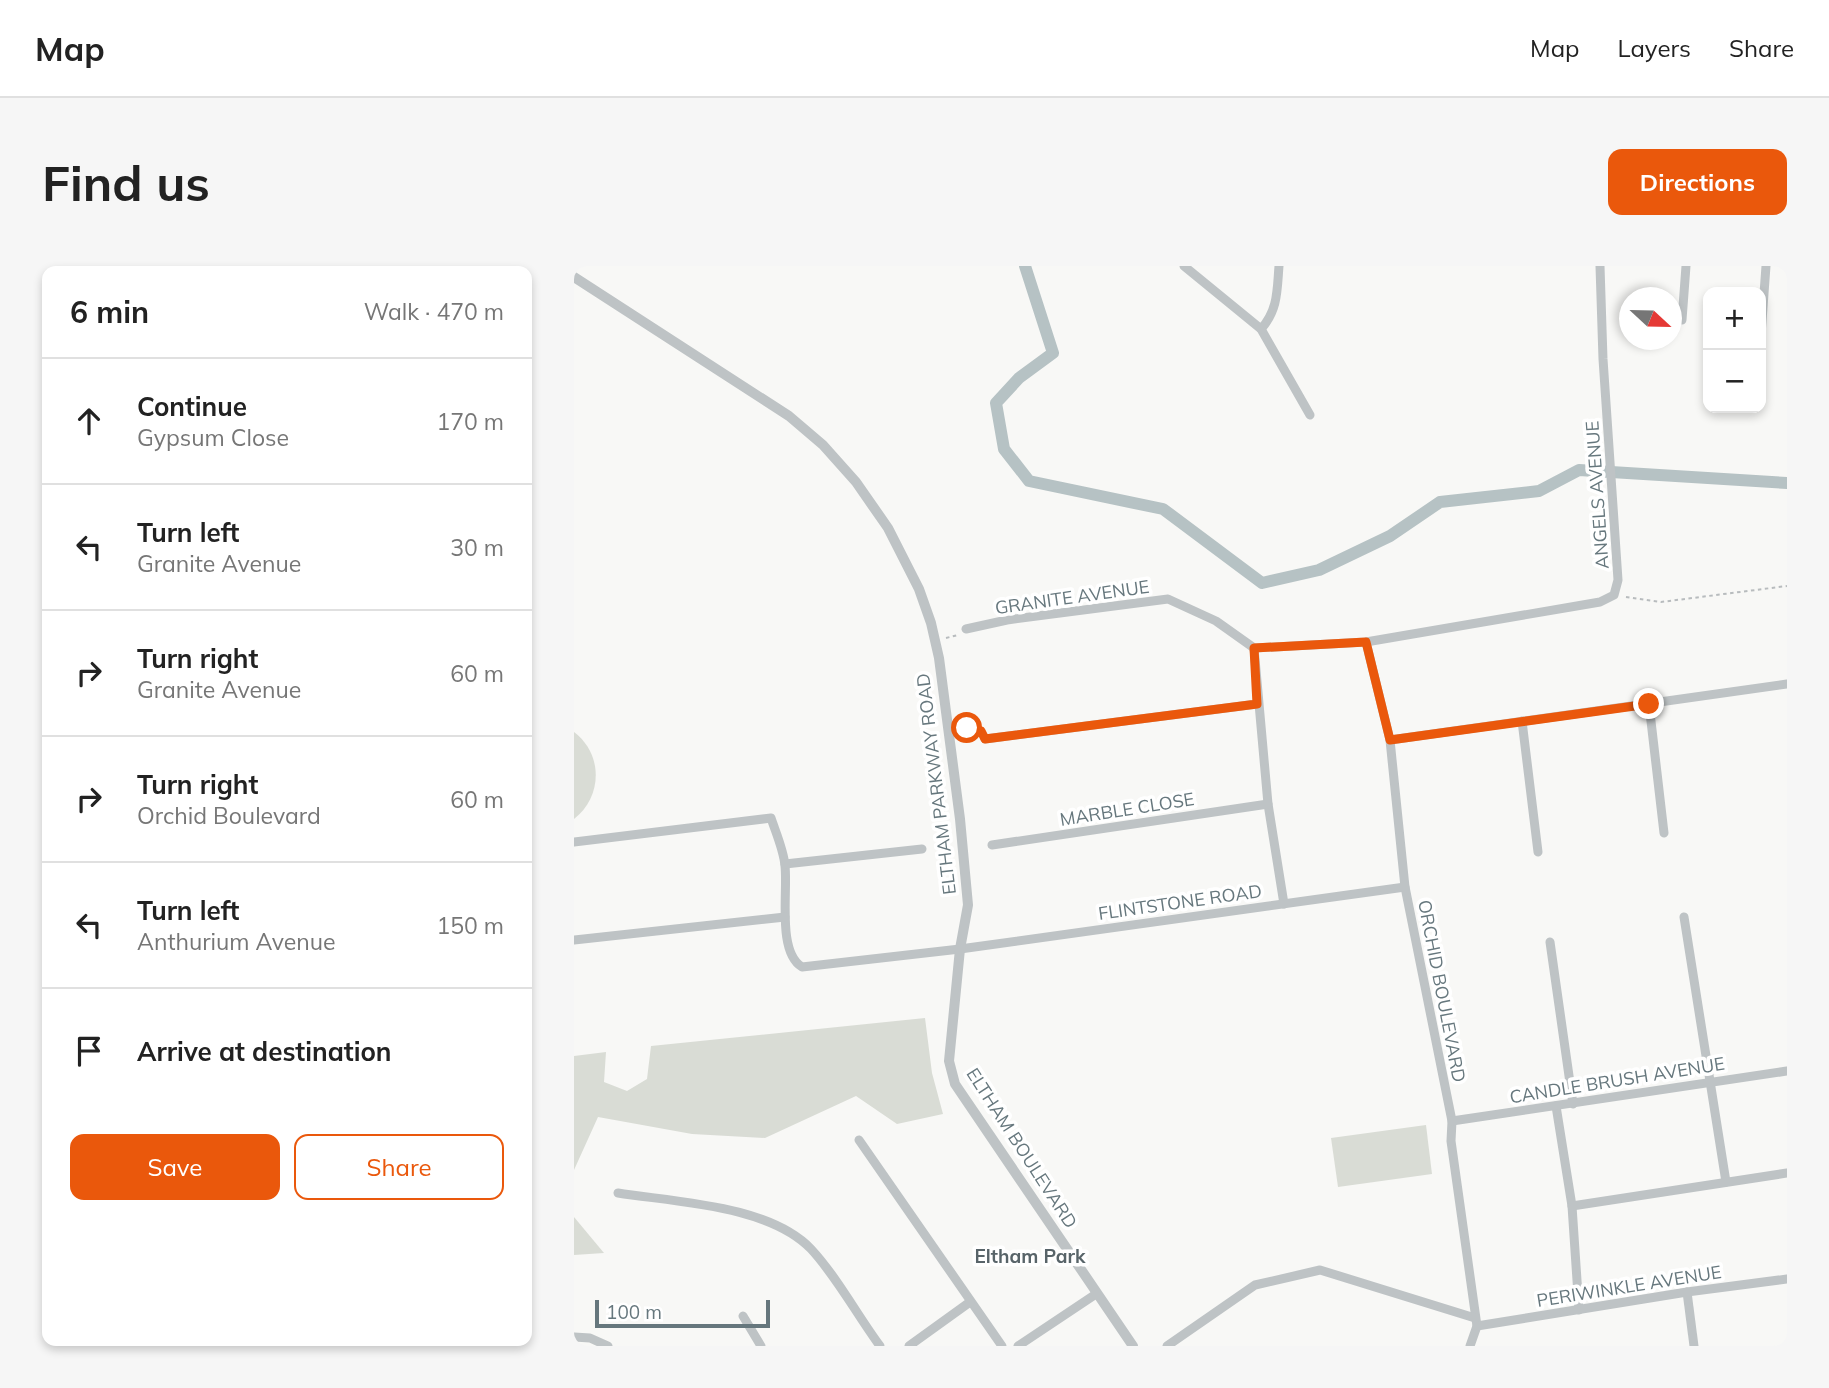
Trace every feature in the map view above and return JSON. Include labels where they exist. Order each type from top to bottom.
[{"type":"street","points":[[1184,266],[1261,329],[1310,415]]},
{"type":"street","points":[[1261,329],[1272,317],[1277,302],[1279,266]]},
{"type":"street","name":"ANGELS AVENUE","points":[[1600,266],[1602,359],[1614,490],[1618,580],[1614,595]]},
{"type":"street","points":[[1682,320],[1686,266]]},
{"type":"street","points":[[1764,287],[1766,266]]},
{"type":"street","name":"ELTHAM PARKWAY ROAD","points":[[574,277],[789,416],[823,445],[856,482],[888,528],[919,589],[935,640],[968,905],[960,948]]},
{"type":"street","points":[[1284,904],[1268,804],[1254,648],[1366,642],[1600,602],[1614,595]]},
{"type":"street","name":"GRANITE AVENUE","points":[[966,629],[1007,620],[1168,599],[1216,621],[1254,648]]},
{"type":"street","name":"ORCHID BOULEVARD","points":[[1366,642],[1390,740],[1405,887],[1452,1121],[1451,1141],[1476,1322],[1470,1346]]},
{"type":"street","points":[[1390,740],[1787,684]]},
{"type":"street","points":[[985,739],[1257,704]]},
{"type":"street","points":[[1649,704],[1664,833]]},
{"type":"street","points":[[1521,721],[1538,852]]},
{"type":"street","name":"MARBLE CLOSE","points":[[992,845],[1268,804]]},
{"type":"street","points":[[574,842],[771,818],[785,864],[785,917],[574,940]]},
{"type":"street","points":[[785,864],[922,849]]},
{"type":"street","name":"FLINTSTONE ROAD","points":[[785,917],[794,962],[802,967],[1405,887]]},
{"type":"street","points":[[1684,917],[1726,1182]]},
{"type":"street","points":[[1550,942],[1573,1104]]},
{"type":"street","name":"ELTHAM BOULEVARD","points":[[960,948],[949,1061],[956,1084],[1133,1346]]},
{"type":"street","name":"CANDLE BRUSH AVENUE","points":[[1452,1121],[1787,1071]]},
{"type":"street","points":[[1556,1106],[1572,1206],[1579,1310]]},
{"type":"street","points":[[859,1140],[1002,1346]]},
{"type":"street","points":[[1572,1206],[1787,1173]]},
{"type":"street","points":[[618,1193],[741,1213],[793,1234],[811,1250],[880,1346]]},
{"type":"street","points":[[1167,1346],[1255,1285],[1320,1270],[1476,1322]]},
{"type":"street","name":"PERIWINKLE AVENUE","points":[[1476,1322],[1579,1310],[1787,1279]]},
{"type":"street","points":[[1687,1292],[1694,1346]]},
{"type":"street","points":[[1018,1346],[1096,1294]]},
{"type":"street","points":[[909,1346],[970,1302]]},
{"type":"street","points":[[743,1316],[761,1346]]},
{"type":"street","points":[[574,1337],[590,1338],[608,1346]]},
{"type":"path","points":[[1614,595],[1661,602],[1787,586]]},
{"type":"path","points":[[935,640],[959,635],[966,629]]},
{"type":"path","points":[[948,730],[981,731],[985,739]]},
{"type":"shaded area","points":[[574,732],[584,741],[590,752],[596,775],[590,799],[584,810],[574,819]]},
{"type":"shaded area","points":[[925,1018],[932,1073],[943,1114],[897,1124],[856,1096],[765,1138],[692,1134],[598,1117],[574,1170],[574,1056],[606,1052],[604,1082],[627,1091],[647,1079],[651,1046]]},
{"type":"shaded area","points":[[1426,1125],[1432,1174],[1338,1187],[1331,1138]]},
{"type":"shaded area","points":[[574,1217],[604,1253],[574,1255]]},
{"type":"waterway","points":[[1025,266],[1053,353],[1019,378],[996,403],[1004,449],[1029,481],[1163,509],[1262,583],[1319,570],[1390,536],[1440,502],[1539,491],[1579,470],[1787,483]]},
{"type":"district","name":"Eltham Park","points":[[1030,1256]]},
{"type":"route","points":[[967,728],[981,731],[985,734],[985,739],[1257,704],[1254,648],[1366,642],[1390,740],[1649,704]]}]
